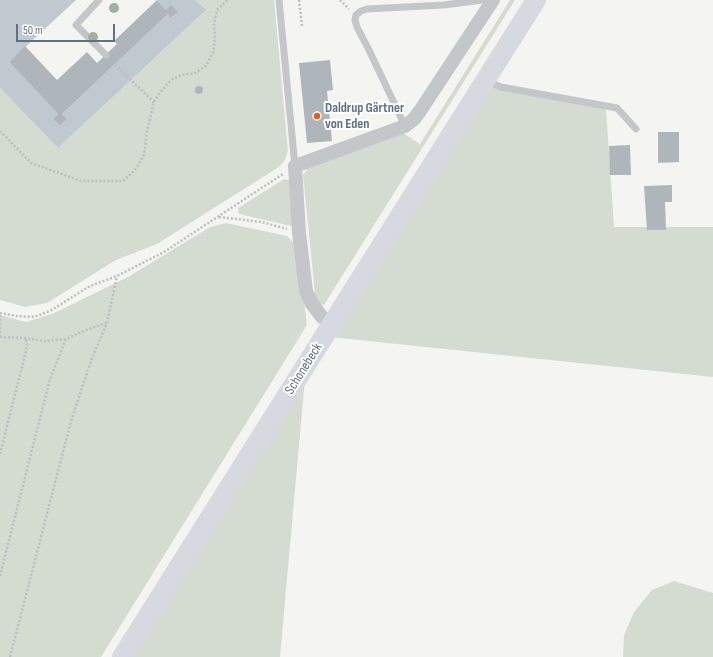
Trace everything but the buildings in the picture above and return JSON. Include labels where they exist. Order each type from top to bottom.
[{"type":"main road","name":"Schonebeck","points":[[122,657],[536,0]]},
{"type":"street","points":[[332,324],[322,317],[312,304],[306,290],[299,233],[295,166],[405,126],[414,119],[493,0]]},
{"type":"lane","points":[[99,0],[76,25],[106,55]]},
{"type":"lane","points":[[280,0],[295,166]]},
{"type":"lane","points":[[405,126],[357,27],[355,20],[356,15],[367,9],[444,5],[482,0]]},
{"type":"lane","points":[[485,80],[502,87],[617,108],[636,129]]},
{"type":"path","points":[[0,131],[31,163],[81,181],[123,181],[135,170],[144,155],[147,131],[154,102],[161,91],[171,80],[182,75],[195,73],[206,66],[213,53],[215,38],[214,25],[217,10],[227,0]]},
{"type":"path","points":[[299,0],[302,26]]},
{"type":"path","points":[[115,65],[154,102]]},
{"type":"path","points":[[107,323],[66,339],[44,341],[0,336],[0,314],[34,317],[50,311],[90,286],[117,276],[164,252],[295,166]]},
{"type":"path","points":[[219,217],[262,222],[299,233]]},
{"type":"path","points":[[10,657],[71,421],[92,358],[107,323],[117,276]]},
{"type":"path","points":[[0,454],[26,351],[27,343],[25,338]]},
{"type":"path","points":[[0,576],[50,380],[66,339]]},
{"type":"shaded area","points":[[0,0],[76,0],[9,62],[58,114],[53,119],[60,126],[67,119],[62,114],[168,14],[172,18],[177,12],[166,10],[157,0],[195,0],[206,10],[58,148],[0,88]]},
{"type":"shaded area","points":[[195,0],[274,0],[288,151],[285,160],[279,167],[157,244],[116,260],[47,303],[25,307],[0,300],[0,88],[58,148],[205,11]]},
{"type":"shaded area","points":[[510,0],[515,0],[324,305],[316,303],[303,175],[308,168],[400,131],[420,144]]},
{"type":"shaded area","points":[[488,85],[606,108],[614,227],[713,227],[713,377],[330,337]]},
{"type":"shaded area","points":[[284,179],[291,181],[296,222],[291,226],[239,214],[238,208]]},
{"type":"shaded area","points":[[226,223],[287,236],[297,246],[307,325],[101,657],[0,657],[0,315],[26,322],[52,314],[128,277],[210,227]]},
{"type":"shaded area","points":[[305,378],[280,657],[132,657]]},
{"type":"shaded area","points":[[674,581],[713,593],[713,657],[623,657],[624,635],[634,612],[652,590]]},
{"type":"place","name":"Daldrup Gärtner von Eden","points":[[317,116]]}]
